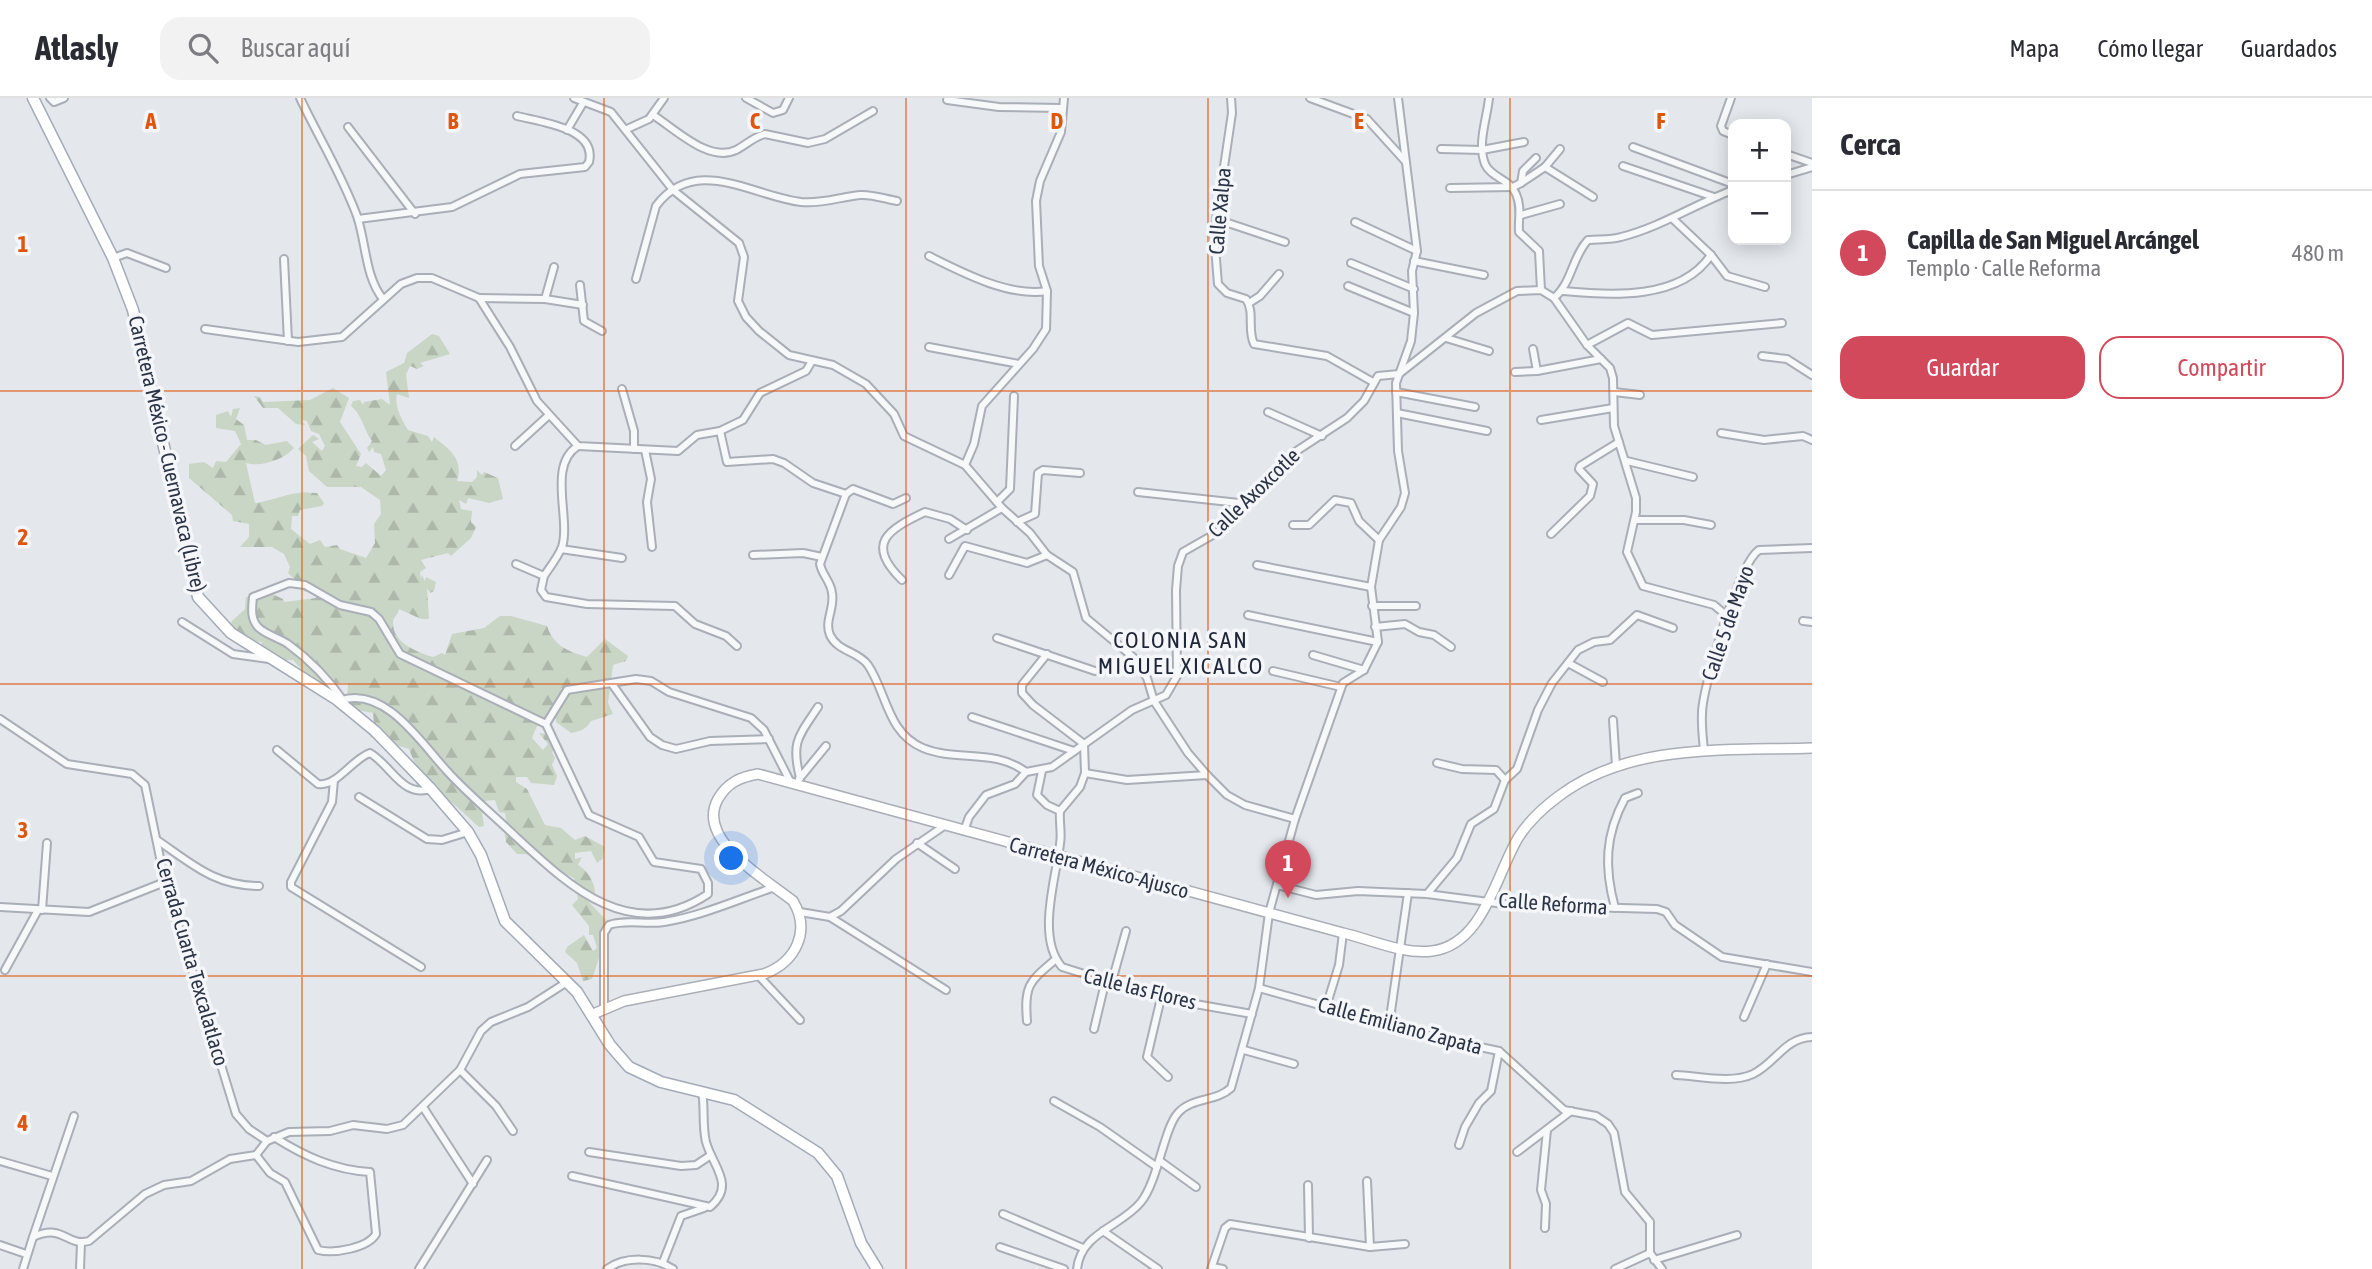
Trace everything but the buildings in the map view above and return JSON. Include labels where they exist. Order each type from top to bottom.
[{"type":"main road","name":"Carretera México - Cuernavaca (Libre)","points":[[33,98],[113,258],[141,337],[198,597],[231,633],[275,660],[375,731],[431,789],[468,832],[481,855],[505,921],[567,982],[620,1057],[638,1073],[661,1082],[702,1089],[748,1107],[802,1141],[829,1164],[843,1191],[861,1243],[877,1269]]},
{"type":"main road","name":"Carretera México-Ajusco","points":[[800,912],[793,901],[729,851],[718,838],[713,819],[716,802],[725,788],[741,777],[758,774],[795,781],[1057,858],[1402,948],[1431,951],[1452,945],[1468,932],[1488,900],[1520,835],[1560,794],[1616,766],[1660,755],[1812,748]]},
{"type":"main road","points":[[591,1015],[636,998],[758,975],[782,965],[797,947],[802,932],[800,912]]},
{"type":"street","points":[[50,98],[54,102],[64,98]]},
{"type":"street","points":[[300,98],[358,219],[375,288],[383,299]]},
{"type":"street","points":[[574,98],[611,112],[673,190],[744,250],[738,301],[746,317],[789,355],[833,365],[859,379],[886,403],[904,436],[965,465],[1046,555],[1073,572],[1086,618],[1133,657],[1147,678],[1154,701],[1188,753],[1207,775],[1227,795],[1245,805],[1295,820]]},
{"type":"street","points":[[627,129],[653,115],[664,98]]},
{"type":"street","points":[[746,98],[773,113],[778,113],[789,98]]},
{"type":"street","points":[[965,465],[974,444],[982,406],[1046,329],[1047,291],[1039,266],[1036,201],[1040,181],[1061,132],[1061,108],[1064,98]]},
{"type":"street","name":"Calle Xalpa","points":[[1231,98],[1232,113],[1214,234],[1218,284],[1227,293],[1241,296],[1249,303]]},
{"type":"street","points":[[1310,98],[1367,120],[1405,162]]},
{"type":"street","points":[[1077,1269],[1083,1248],[1140,1204],[1159,1164],[1178,1113],[1231,1088],[1259,988],[1269,913],[1295,820],[1341,687],[1364,670],[1378,642],[1371,587],[1379,540],[1401,507],[1405,493],[1398,451],[1396,392],[1399,374],[1411,341],[1414,261],[1417,251],[1398,98]]},
{"type":"street","points":[[1489,98],[1482,150],[1488,170],[1513,187],[1521,215],[1519,232],[1539,251],[1541,290]]},
{"type":"street","points":[[1728,132],[1721,129],[1731,98]]},
{"type":"street","points":[[947,100],[999,107],[1061,108]]},
{"type":"street","points":[[567,130],[583,103]]},
{"type":"street","points":[[653,115],[708,150],[722,153],[735,150],[765,134],[808,143],[825,139],[873,111]]},
{"type":"street","points":[[358,219],[415,214],[452,207],[520,174],[584,167],[589,162],[591,149],[584,138],[567,130],[517,116]]},
{"type":"street","points":[[348,127],[415,214]]},
{"type":"street","points":[[1441,149],[1482,150],[1524,142]]},
{"type":"street","points":[[1633,147],[1728,182]]},
{"type":"street","points":[[1450,188],[1513,187],[1545,167],[1560,149]]},
{"type":"street","points":[[1791,155],[1812,165]]},
{"type":"street","points":[[1521,183],[1523,171],[1536,158]]},
{"type":"street","points":[[1791,172],[1812,165]]},
{"type":"street","points":[[1623,166],[1714,197]]},
{"type":"street","points":[[1545,167],[1593,197]]},
{"type":"street","points":[[636,279],[656,206],[673,190],[689,181],[713,178],[799,202],[819,203],[863,195],[897,201]]},
{"type":"street","points":[[1554,298],[1563,291],[1580,248],[1588,240],[1620,238],[1673,219],[1683,210],[1728,192]]},
{"type":"street","points":[[1521,215],[1560,204]]},
{"type":"street","points":[[1216,219],[1285,242]]},
{"type":"street","points":[[1673,219],[1711,255],[1727,275],[1765,287]]},
{"type":"street","points":[[1355,222],[1417,251]]},
{"type":"street","points":[[113,258],[127,253],[166,268]]},
{"type":"street","points":[[1563,291],[1606,295],[1656,291],[1693,272],[1711,255]]},
{"type":"street","points":[[929,256],[957,270],[1028,294],[1047,291]]},
{"type":"street","points":[[284,259],[288,341]]},
{"type":"street","points":[[1414,261],[1484,275]]},
{"type":"street","points":[[1351,263],[1414,289]]},
{"type":"street","points":[[545,299],[554,267]]},
{"type":"street","points":[[1279,274],[1261,296],[1249,303],[1250,336],[1254,344],[1327,356],[1373,382],[1378,376],[1399,374],[1490,305],[1517,291],[1541,290],[1554,298],[1587,345],[1610,368],[1614,392],[1614,426],[1636,498],[1635,520],[1627,552],[1643,586],[1714,605],[1727,616]]},
{"type":"street","points":[[205,329],[288,341],[342,337],[401,284],[417,278],[432,278],[479,298],[545,299],[583,305]]},
{"type":"street","points":[[580,285],[585,323],[603,331]]},
{"type":"street","points":[[1348,286],[1414,313]]},
{"type":"street","points":[[479,298],[510,347],[526,383],[549,415],[578,446],[678,451],[697,435],[720,431],[743,420],[760,393],[806,371],[812,361]]},
{"type":"street","points":[[1587,345],[1628,323],[1652,335],[1782,323]]},
{"type":"street","points":[[1446,338],[1489,351]]},
{"type":"street","points":[[929,347],[1019,364]]},
{"type":"street","points":[[1533,349],[1537,371]]},
{"type":"street","points":[[1762,356],[1787,359],[1812,375]]},
{"type":"street","points":[[1514,372],[1537,371],[1601,359]]},
{"type":"street","name":"Calle Axoxcotle","points":[[964,831],[969,817],[986,795],[1015,784],[1026,772],[1042,771],[1132,710],[1166,695],[1177,676],[1176,590],[1178,566],[1183,552],[1218,532],[1239,503],[1262,486],[1289,456],[1322,436],[1356,410],[1370,392],[1373,382]]},
{"type":"street","points":[[622,389],[634,431],[634,449]]},
{"type":"street","points":[[1396,392],[1475,407]]},
{"type":"street","points":[[1614,392],[1640,395]]},
{"type":"street","points":[[949,539],[967,530],[999,505],[1010,489],[1014,396]]},
{"type":"street","points":[[1541,420],[1614,408]]},
{"type":"street","points":[[1268,412],[1322,436]]},
{"type":"street","points":[[1397,413],[1487,430]]},
{"type":"street","points":[[515,446],[549,415]]},
{"type":"street","points":[[720,431],[727,462],[773,459],[784,463],[813,483],[846,494]]},
{"type":"street","points":[[1721,433],[1764,440],[1803,436],[1812,440]]},
{"type":"street","points":[[1551,534],[1590,496],[1593,484],[1579,469],[1580,466],[1619,442]]},
{"type":"street","points":[[578,446],[566,459],[563,475],[561,549],[544,576],[541,590],[546,597],[587,604],[675,606],[695,624],[726,636],[737,646]]},
{"type":"street","points":[[645,450],[651,479],[647,502],[652,547]]},
{"type":"street","points":[[1626,461],[1693,477]]},
{"type":"street","points":[[1017,522],[1035,514],[1038,473],[1043,470],[1080,474]]},
{"type":"street","points":[[906,498],[893,504],[853,489],[846,494],[822,556],[821,569],[833,594],[828,620],[829,634],[843,649],[867,664],[887,709],[908,740],[932,750],[999,758],[1026,772]]},
{"type":"street","points":[[1138,492],[1239,503]]},
{"type":"street","points":[[1293,525],[1309,525],[1335,500],[1351,503],[1359,521],[1379,540]]},
{"type":"street","points":[[902,580],[886,564],[882,553],[883,543],[901,523],[925,512],[950,519],[967,530]]},
{"type":"street","points":[[1635,520],[1711,524]]},
{"type":"street","points":[[949,575],[965,546],[1027,563],[1046,555]]},
{"type":"street","name":"Calle 5 de Mayo","points":[[1704,752],[1702,707],[1727,616],[1753,554],[1759,550],[1812,548]]},
{"type":"street","points":[[561,549],[622,558]]},
{"type":"street","points":[[753,555],[803,553],[822,556]]},
{"type":"street","points":[[516,564],[544,576]]},
{"type":"street","points":[[1257,565],[1371,587]]},
{"type":"street","points":[[342,700],[355,696],[366,698],[402,720],[449,774],[567,884],[604,906],[640,914],[674,909],[708,894],[708,883],[701,869],[654,862],[639,837],[589,815],[546,724],[400,654],[371,612],[340,605],[305,585],[289,583],[253,597],[251,616],[259,628],[289,645],[327,679],[342,700],[352,713]]},
{"type":"street","points":[[1372,606],[1416,606]]},
{"type":"street","points":[[1248,615],[1378,642]]},
{"type":"street","points":[[1427,894],[1457,858],[1471,824],[1494,809],[1505,780],[1517,769],[1541,702],[1568,663],[1588,644],[1610,640],[1637,615],[1673,628]]},
{"type":"street","points":[[1803,621],[1812,622]]},
{"type":"street","points":[[182,622],[233,654],[275,660]]},
{"type":"street","points":[[1376,627],[1405,624],[1417,632],[1434,635],[1451,647]]},
{"type":"street","points":[[997,638],[1095,671]]},
{"type":"street","points":[[1042,771],[1037,795],[1047,805],[1060,811],[1073,797],[1085,773],[1084,744],[1033,705],[1022,693],[1022,685],[1047,654]]},
{"type":"street","points":[[1313,655],[1364,670]]},
{"type":"street","points":[[1568,663],[1604,682]]},
{"type":"street","points":[[1273,671],[1341,687]]},
{"type":"street","points":[[546,724],[567,690],[636,679],[651,681],[668,692],[751,718],[769,739],[795,781]]},
{"type":"street","points":[[612,684],[650,737],[662,745],[676,749],[710,741],[769,739]]},
{"type":"street","points":[[795,781],[795,741],[818,707]]},
{"type":"street","points":[[972,717],[1074,751]]},
{"type":"street","name":"Cerrada Cuarta Texcalatlaco","points":[[0,719],[66,764],[132,774],[145,785],[165,882],[236,1114],[249,1129],[316,1160],[346,1171],[370,1172],[376,1234],[372,1241],[338,1249],[318,1250],[285,1182],[270,1173],[256,1154]]},
{"type":"street","points":[[1614,720],[1616,766]]},
{"type":"street","points":[[795,781],[826,746]]},
{"type":"street","points":[[277,750],[318,784],[328,784],[362,756],[370,754],[405,786],[420,792],[431,789]]},
{"type":"street","points":[[1437,763],[1462,769],[1496,770],[1505,780]]},
{"type":"street","points":[[1085,773],[1128,780],[1207,775]]},
{"type":"street","points":[[334,780],[332,802],[291,882],[292,887],[421,967]]},
{"type":"street","points":[[1615,908],[1608,862],[1610,830],[1625,798],[1638,793]]},
{"type":"street","points":[[359,797],[427,839],[442,840],[468,832]]},
{"type":"street","name":"Calle las Flores","points":[[1060,811],[1057,858],[1048,919],[1056,958],[1062,967],[1108,984],[1161,998],[1252,1014]]},
{"type":"street","points":[[830,917],[917,843],[944,826]]},
{"type":"street","points":[[157,840],[214,878],[233,886],[259,886]]},
{"type":"street","points":[[5,970],[40,910],[47,842]]},
{"type":"street","points":[[917,843],[954,869]]},
{"type":"street","points":[[0,907],[97,911],[165,882]]},
{"type":"street","name":"Calle Reforma","points":[[1277,884],[1316,895],[1358,891],[1408,893],[1488,900],[1512,905],[1666,912],[1683,931],[1722,957],[1812,972]]},
{"type":"street","points":[[604,1009],[604,933],[609,925],[683,918],[775,887]]},
{"type":"street","points":[[1389,1025],[1408,893]]},
{"type":"street","points":[[800,912],[830,917],[946,990]]},
{"type":"street","points":[[1094,1029],[1126,931]]},
{"type":"street","points":[[1326,1007],[1339,965],[1343,933]]},
{"type":"street","points":[[1027,1021],[1025,995],[1030,981],[1056,958]]},
{"type":"street","points":[[1744,1017],[1767,964]]},
{"type":"street","points":[[758,975],[800,1020]]},
{"type":"street","points":[[81,1243],[99,1233],[145,1194],[164,1185],[191,1181],[230,1159],[256,1154],[271,1139],[289,1132],[330,1130],[354,1125],[387,1129],[403,1125],[460,1070],[481,1031],[491,1022],[528,1007],[567,982]]},
{"type":"street","name":"Calle Emiliano Zapata","points":[[1259,988],[1389,1025],[1499,1051],[1558,1105],[1571,1111],[1596,1116],[1614,1133],[1625,1192],[1650,1223],[1652,1257]]},
{"type":"street","points":[[1161,998],[1147,1057],[1168,1077]]},
{"type":"street","points":[[1676,1075],[1740,1078],[1769,1063],[1787,1043],[1812,1037]]},
{"type":"street","points":[[1244,1049],[1294,1064]]},
{"type":"street","points":[[1459,1145],[1465,1127],[1479,1103],[1491,1091],[1499,1051]]},
{"type":"street","points":[[460,1070],[496,1106],[513,1131]]},
{"type":"street","points":[[663,1262],[681,1216],[693,1210],[710,1207],[722,1194],[719,1167],[711,1155],[704,1130],[702,1089]]},
{"type":"street","points":[[1054,1101],[1196,1187]]},
{"type":"street","points":[[424,1107],[473,1184]]},
{"type":"street","points":[[1517,1152],[1571,1111]]},
{"type":"street","points":[[23,1269],[74,1116]]},
{"type":"street","points":[[1545,1228],[1546,1205],[1541,1190],[1547,1130]]},
{"type":"street","points":[[589,1152],[681,1166],[695,1165],[711,1155]]},
{"type":"street","points":[[419,1269],[487,1160]]},
{"type":"street","points":[[0,1161],[52,1176]]},
{"type":"street","points":[[572,1176],[710,1207]]},
{"type":"street","points":[[1367,1181],[1370,1247]]},
{"type":"street","points":[[1308,1185],[1309,1238]]},
{"type":"street","points":[[1003,1214],[1083,1248]]},
{"type":"street","points":[[1223,1269],[1211,1268],[1225,1228],[1230,1224],[1370,1247],[1405,1244]]},
{"type":"street","points":[[33,1237],[55,1231],[81,1243]]},
{"type":"street","points":[[1103,1231],[1158,1269]]},
{"type":"street","points":[[1615,1269],[1737,1235]]},
{"type":"street","points":[[80,1269],[81,1243]]},
{"type":"street","points":[[0,1245],[26,1254]]},
{"type":"street","points":[[1000,1247],[1064,1269]]},
{"type":"street","points":[[1652,1257],[1662,1269]]},
{"type":"street","points":[[607,1269],[628,1260],[663,1262],[673,1269]]},
{"type":"green space","points":[[432,334],[439,336],[450,354],[420,363],[424,366],[417,369],[410,366],[406,374],[409,398],[397,394],[396,403],[401,417],[408,430],[428,436],[432,442],[434,437],[450,451],[459,467],[457,481],[472,482],[477,477],[477,470],[482,475],[484,472],[498,478],[503,499],[489,503],[468,498],[466,504],[459,500],[461,509],[472,511],[471,522],[476,527],[471,538],[451,556],[448,553],[421,560],[426,568],[420,572],[421,579],[422,575],[425,581],[426,577],[436,582],[434,591],[430,593],[427,588],[429,619],[421,619],[399,609],[393,623],[397,636],[407,646],[420,652],[433,657],[442,653],[445,655],[452,634],[484,628],[500,616],[511,616],[547,626],[558,644],[575,653],[587,657],[605,639],[628,656],[626,661],[613,665],[608,703],[613,714],[591,721],[582,730],[571,733],[556,722],[556,719],[544,718],[543,724],[537,726],[532,738],[543,750],[548,744],[539,733],[546,734],[556,747],[552,752],[555,758],[552,765],[557,776],[554,785],[531,783],[527,777],[516,777],[516,782],[527,789],[545,825],[561,828],[575,840],[585,836],[605,847],[602,859],[597,863],[591,851],[575,853],[575,859],[582,857],[578,865],[591,878],[594,887],[595,895],[586,899],[606,920],[603,924],[610,925],[592,979],[583,981],[577,963],[565,952],[567,947],[584,935],[593,951],[597,948],[593,935],[589,935],[589,926],[572,905],[578,899],[574,878],[543,858],[517,854],[506,842],[504,829],[511,826],[507,825],[505,813],[499,812],[495,800],[484,801],[481,805],[484,826],[479,827],[442,796],[415,786],[419,774],[409,749],[370,737],[375,732],[373,713],[357,710],[347,702],[348,683],[332,683],[333,688],[311,680],[293,660],[277,660],[260,649],[262,642],[249,641],[232,629],[231,622],[245,609],[246,597],[270,593],[284,602],[316,598],[316,594],[303,591],[304,588],[288,573],[290,567],[284,554],[272,547],[240,547],[249,537],[249,524],[233,521],[232,515],[189,478],[189,464],[204,462],[213,468],[216,461],[226,462],[241,444],[235,431],[216,428],[216,415],[228,411],[231,417],[233,409],[240,408],[236,419],[244,425],[247,440],[256,440],[266,445],[287,441],[294,448],[271,462],[246,463],[255,503],[292,494],[317,493],[324,503],[322,506],[300,510],[298,516],[292,516],[291,529],[310,544],[320,540],[325,547],[337,545],[340,549],[366,558],[375,543],[374,524],[381,514],[380,500],[361,487],[327,487],[309,471],[306,456],[298,449],[313,435],[319,439],[312,442],[322,451],[325,446],[319,434],[311,431],[307,421],[301,420],[305,425],[296,424],[278,408],[263,408],[254,396],[260,397],[263,402],[310,400],[333,388],[349,398],[340,422],[361,454],[356,466],[362,467],[366,463],[381,476],[386,470],[381,454],[374,452],[373,447],[369,452],[367,448],[372,441],[358,413],[351,406],[353,401],[360,400],[363,405],[364,402],[382,399],[390,405],[386,372],[404,363],[407,353]]},
{"type":"place","name":"Capilla de San Miguel Arcángel","points":[[1288,898]]},
{"type":"district","name":"COLONIA SAN MIGUEL XICALCO","points":[[1181,653]]}]
